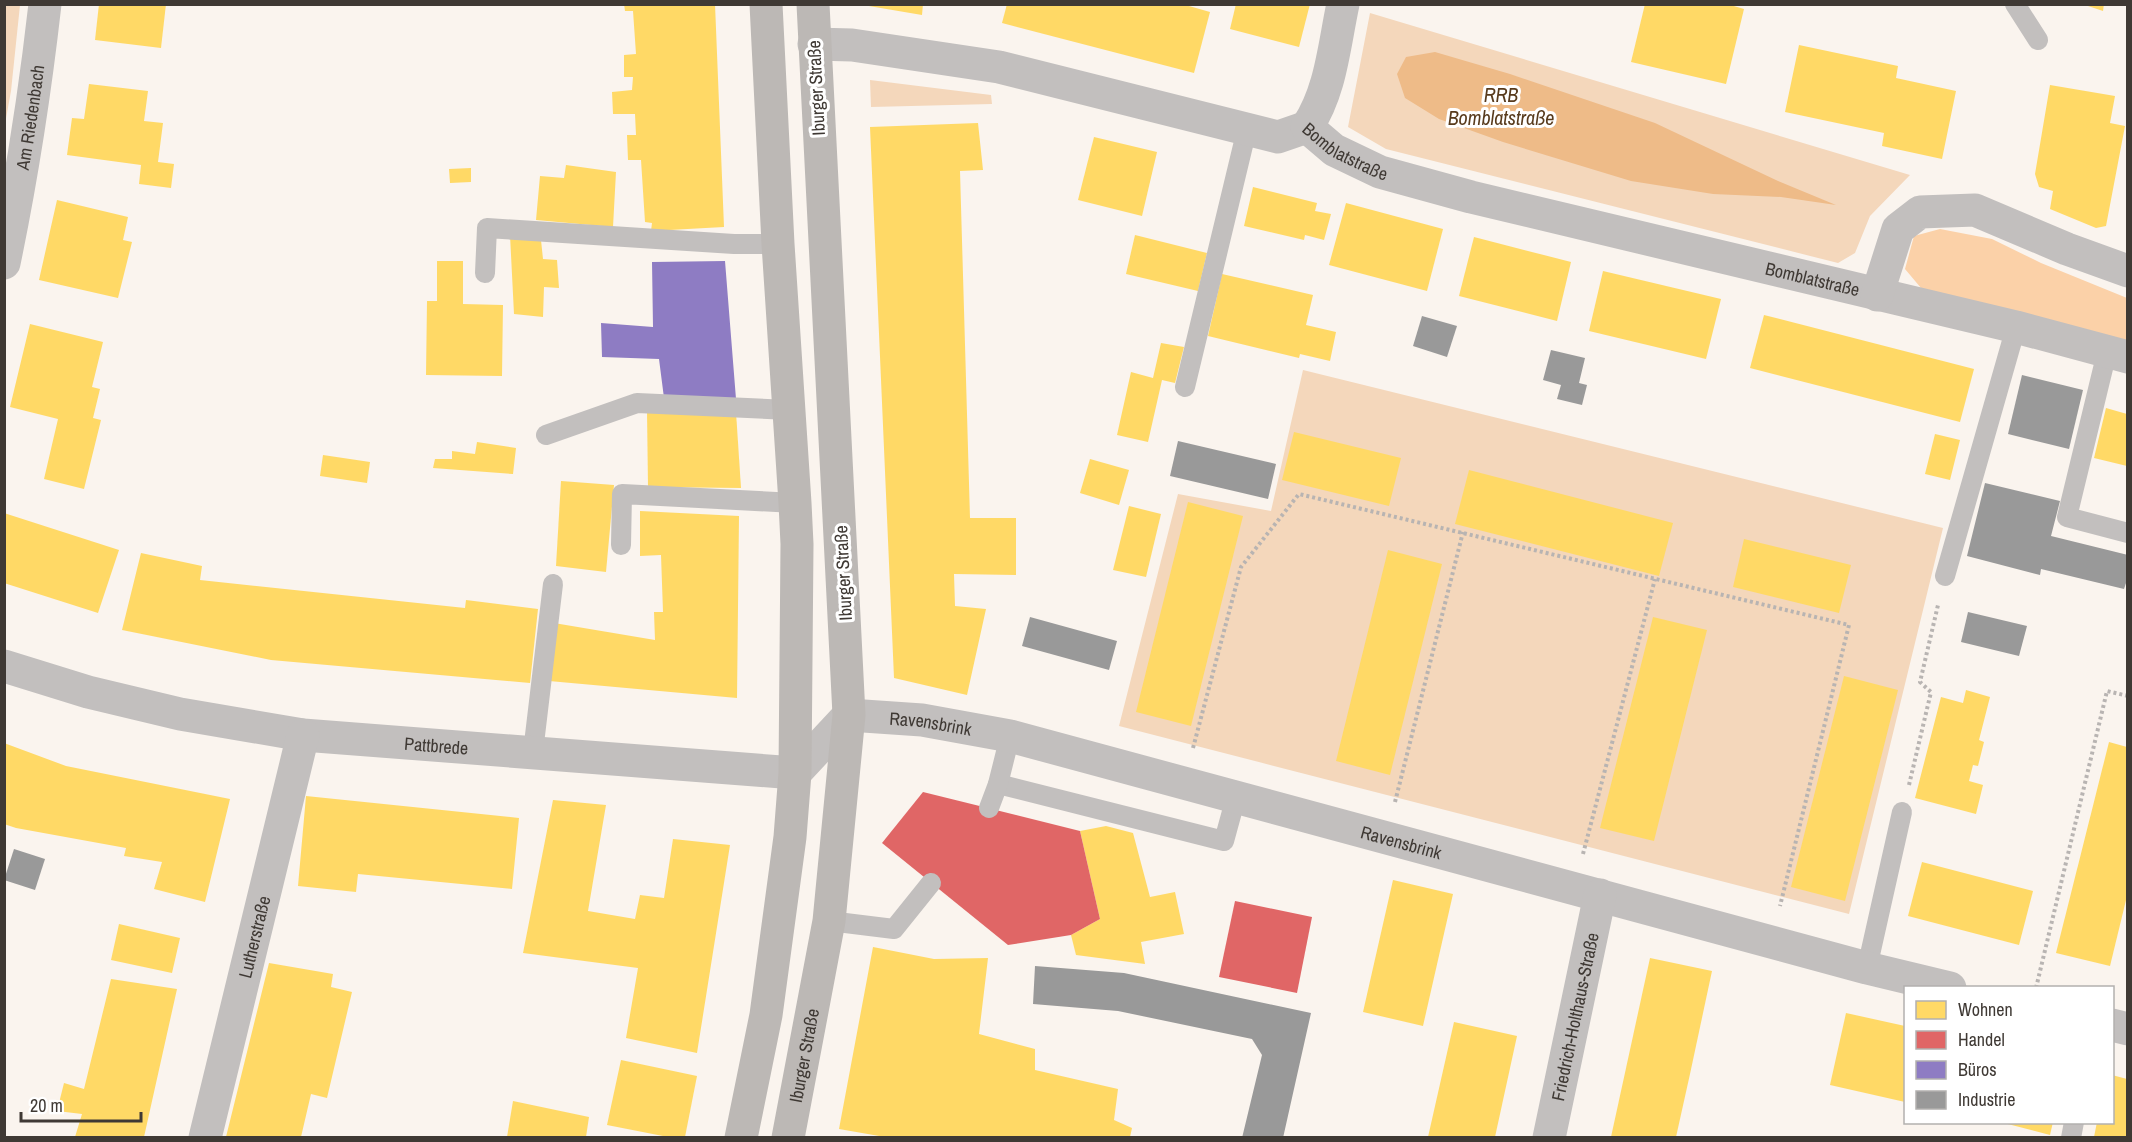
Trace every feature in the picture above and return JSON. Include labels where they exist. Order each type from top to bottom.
[{"type":"main road","points":[[741,1137],[766,1015],[788,863],[795,773],[795,503],[778,244],[766,4]]},
{"type":"main road","name":"Iburger Straße","points":[[788,1137],[829,921],[849,715],[813,4]]},
{"type":"street","name":"Am Riedenbach","points":[[4,263],[25,160],[45,4]]},
{"type":"street","points":[[1307,127],[1318,111],[1326,90],[1343,4]]},
{"type":"street","name":"Bomblatstraße","points":[[814,44],[852,45],[999,67],[1278,137],[1307,127],[1334,150],[1380,172],[1472,197],[2016,327],[2117,354]]},
{"type":"street","name":"Bomblatstraße","points":[[1877,295],[1898,229],[1920,212],[1976,210],[2067,249],[2127,271]]},
{"type":"street","name":"Pattbrede","points":[[4,666],[88,692],[180,714],[303,735],[795,773]]},
{"type":"street","points":[[795,773],[849,715]]},
{"type":"street","name":"Ravensbrink","points":[[849,715],[922,720],[1010,736],[1867,968],[1946,986]]},
{"type":"street","name":"Lutherstraße","points":[[206,1137],[303,735]]},
{"type":"street","name":"Friedrich-Holthaus-Straße","points":[[1549,1137],[1587,892]]},
{"type":"lane","points":[[2015,4],[2038,40]]},
{"type":"lane","points":[[1185,387],[1247,129]]},
{"type":"lane","points":[[485,273],[487,228],[734,244],[778,244]]},
{"type":"lane","points":[[1945,576],[2016,327]]},
{"type":"lane","points":[[2117,354],[2067,517],[2127,533]]},
{"type":"lane","points":[[546,435],[637,403],[789,410]]},
{"type":"lane","points":[[621,544],[622,494],[795,503]]},
{"type":"lane","points":[[533,752],[553,584]]},
{"type":"lane","points":[[989,808],[1010,736]]},
{"type":"lane","points":[[998,783],[1224,841],[1236,797]]},
{"type":"lane","points":[[1867,968],[1902,812]]},
{"type":"lane","points":[[829,921],[894,929],[932,883]]},
{"type":"path","points":[[1184,783],[1241,567],[1299,494],[1849,625],[1772,942]]},
{"type":"path","points":[[1386,837],[1463,532]]},
{"type":"path","points":[[1902,812],[1931,692],[1920,682],[1945,576]]},
{"type":"path","points":[[1587,892],[1655,579]]},
{"type":"path","points":[[2036,986],[2107,691],[2127,696]]},
{"type":"shaded area","points":[[5,4],[20,5],[11,91],[5,124]]},
{"type":"shaded area","points":[[1370,13],[1910,175],[1870,216],[1855,253],[1838,263],[1386,149],[1348,127]]},
{"type":"shaded area","points":[[870,80],[991,95],[992,104],[871,107]]},
{"type":"shaded area","points":[[1940,229],[1992,239],[2041,263],[2127,298],[2127,342],[1921,288],[1905,269],[1914,236]]},
{"type":"shaded area","points":[[1303,370],[1943,528],[1849,914],[1119,726],[1178,494],[1271,511]]},
{"type":"water","name":"RRB Bomblatstraße","points":[[1435,52],[1510,74],[1655,123],[1778,181],[1836,205],[1781,197],[1713,194],[1631,181],[1503,142],[1439,119],[1405,98],[1397,74],[1406,57]]},
{"type":"building: Wohnen","points":[[99,4],[166,4],[161,48],[95,40]]},
{"type":"building: Wohnen","points":[[624,4],[715,4],[724,227],[651,231],[652,223],[645,222],[641,160],[628,160],[627,135],[636,135],[635,114],[613,114],[612,92],[632,90],[633,77],[624,77],[624,55],[636,54],[633,11],[625,11]]},
{"type":"building: Wohnen","points":[[857,4],[923,4],[922,15]]},
{"type":"building: Wohnen","points":[[1007,4],[1182,4],[1210,12],[1194,73],[1002,23]]},
{"type":"building: Wohnen","points":[[1236,4],[1310,4],[1299,47],[1230,29]]},
{"type":"building: Wohnen","points":[[1645,4],[1727,4],[1744,9],[1726,84],[1631,62]]},
{"type":"building: Wohnen","points":[[2082,4],[2104,4],[2103,11]]},
{"type":"building: Wohnen","points":[[1799,45],[1898,66],[1896,78],[1956,91],[1942,159],[1882,146],[1884,133],[1785,112]]},
{"type":"building: Wohnen","points":[[89,84],[148,91],[144,121],[163,123],[158,162],[174,164],[171,188],[139,184],[141,165],[67,155],[72,118],[84,119]]},
{"type":"building: Wohnen","points":[[2050,85],[2115,96],[2110,123],[2125,126],[2106,226],[2096,228],[2050,209],[2053,191],[2039,187],[2035,174]]},
{"type":"building: Wohnen","points":[[978,123],[983,170],[960,171],[970,518],[1016,518],[1016,575],[954,574],[955,606],[986,609],[967,695],[894,678],[870,127]]},
{"type":"building: Wohnen","points":[[1094,137],[1157,152],[1142,216],[1078,200]]},
{"type":"building: Wohnen","points":[[566,165],[616,172],[613,227],[536,220],[540,176],[564,178]]},
{"type":"building: Wohnen","points":[[471,168],[471,182],[450,183],[449,169]]},
{"type":"building: Wohnen","points":[[1253,187],[1317,203],[1315,211],[1331,214],[1324,240],[1305,235],[1304,240],[1244,226]]},
{"type":"building: Wohnen","points":[[57,200],[128,217],[123,240],[132,242],[118,298],[39,280]]},
{"type":"building: Wohnen","points":[[1346,203],[1443,229],[1427,291],[1329,265]]},
{"type":"building: Wohnen","points":[[510,235],[541,240],[543,259],[557,260],[559,288],[544,287],[543,317],[514,314]]},
{"type":"building: Wohnen","points":[[1135,235],[1207,253],[1198,291],[1126,274]]},
{"type":"building: Wohnen","points":[[1474,237],[1571,262],[1557,321],[1459,296]]},
{"type":"building: Wohnen","points":[[437,261],[463,261],[463,304],[503,305],[502,376],[426,375],[427,301],[437,301]]},
{"type":"building: Wohnen","points":[[1603,271],[1721,299],[1706,359],[1589,331]]},
{"type":"building: Wohnen","points":[[1222,274],[1313,295],[1306,325],[1336,332],[1330,361],[1300,354],[1299,358],[1208,336]]},
{"type":"building: Wohnen","points":[[1764,315],[1974,369],[1960,422],[1750,368]]},
{"type":"building: Wohnen","points":[[30,324],[103,342],[92,387],[100,389],[93,418],[101,420],[84,489],[44,479],[58,419],[10,407]]},
{"type":"building: Wohnen","points":[[1161,343],[1184,347],[1175,383],[1162,380],[1148,442],[1117,435],[1131,372],[1153,378]]},
{"type":"building: Wohnen","points":[[2106,408],[2127,414],[2127,466],[2094,458]]},
{"type":"building: Wohnen","points":[[647,411],[736,412],[741,488],[648,487]]},
{"type":"building: Wohnen","points":[[1294,432],[1401,458],[1389,506],[1282,480]]},
{"type":"building: Wohnen","points":[[1935,434],[1960,440],[1950,480],[1925,474]]},
{"type":"building: Wohnen","points":[[477,442],[516,448],[513,474],[433,468],[435,459],[452,459],[452,451],[475,454]]},
{"type":"building: Wohnen","points":[[323,455],[370,462],[367,483],[320,476]]},
{"type":"building: Wohnen","points":[[1090,459],[1129,470],[1119,505],[1080,493]]},
{"type":"building: Wohnen","points":[[1469,470],[1673,523],[1659,576],[1455,524]]},
{"type":"building: Wohnen","points":[[561,481],[614,485],[606,572],[556,566]]},
{"type":"building: Wohnen","points":[[1188,502],[1243,516],[1191,726],[1136,712]]},
{"type":"building: Wohnen","points":[[1129,506],[1161,514],[1146,577],[1113,570]]},
{"type":"building: Wohnen","points":[[640,511],[739,516],[737,698],[549,681],[554,623],[655,640],[654,612],[663,612],[661,555],[640,556]]},
{"type":"building: Wohnen","points":[[4,513],[119,550],[98,613],[4,583]]},
{"type":"building: Wohnen","points":[[1744,539],[1851,565],[1839,613],[1733,587]]},
{"type":"building: Wohnen","points":[[1388,550],[1442,564],[1390,775],[1336,761]]},
{"type":"building: Wohnen","points":[[141,553],[202,566],[200,580],[465,608],[466,600],[538,609],[530,683],[271,660],[122,630]]},
{"type":"building: Wohnen","points":[[1653,617],[1707,630],[1654,841],[1600,828]]},
{"type":"building: Wohnen","points":[[1844,676],[1898,690],[1845,901],[1791,887]]},
{"type":"building: Wohnen","points":[[1966,690],[1990,697],[1979,740],[1984,742],[1978,766],[1973,765],[1969,781],[1983,785],[1976,814],[1915,798],[1941,697],[1963,703]]},
{"type":"building: Wohnen","points":[[2109,742],[2127,747],[2127,896],[2110,966],[2056,953]]},
{"type":"building: Wohnen","points":[[4,743],[66,766],[230,799],[205,902],[154,889],[162,862],[124,856],[126,848],[4,824]]},
{"type":"building: Wohnen","points":[[306,796],[519,818],[512,889],[358,874],[356,892],[298,886]]},
{"type":"building: Wohnen","points":[[553,800],[606,805],[588,911],[635,919],[640,895],[664,898],[673,839],[730,845],[697,1053],[626,1038],[638,968],[523,953]]},
{"type":"building: Wohnen","points":[[1106,826],[1133,833],[1150,897],[1175,892],[1184,934],[1141,942],[1145,964],[1076,955],[1071,935],[1100,919],[1080,831]]},
{"type":"building: Wohnen","points":[[1922,862],[2033,891],[2019,945],[1908,916]]},
{"type":"building: Wohnen","points":[[1393,880],[1453,894],[1423,1026],[1363,1012]]},
{"type":"building: Wohnen","points":[[119,924],[180,938],[172,973],[111,960]]},
{"type":"building: Wohnen","points":[[873,947],[934,959],[988,958],[979,1034],[1035,1049],[1035,1070],[1118,1089],[1114,1120],[1132,1128],[1130,1137],[885,1137],[839,1129]]},
{"type":"building: Wohnen","points":[[1650,958],[1712,971],[1690,1074],[1676,1137],[1611,1137]]},
{"type":"building: Wohnen","points":[[269,963],[333,974],[331,987],[352,992],[327,1098],[311,1094],[301,1137],[226,1137]]},
{"type":"building: Wohnen","points":[[111,979],[177,989],[144,1137],[75,1137],[82,1114],[57,1111],[64,1083],[84,1089]]},
{"type":"building: Wohnen","points":[[1846,1013],[1904,1026],[1904,1102],[1830,1085]]},
{"type":"building: Wohnen","points":[[1454,1022],[1517,1036],[1495,1137],[1428,1137]]},
{"type":"building: Wohnen","points":[[621,1060],[697,1076],[685,1137],[668,1137],[607,1125]]},
{"type":"building: Wohnen","points":[[2114,1076],[2127,1079],[2127,1137],[2094,1137],[2097,1124],[2114,1124]]},
{"type":"building: Wohnen","points":[[513,1101],[589,1117],[586,1137],[507,1137]]},
{"type":"building: Wohnen","points":[[2008,1124],[2053,1124],[2050,1135]]},
{"type":"building: Handel","points":[[923,792],[1080,831],[1100,919],[1071,935],[1008,945],[882,843]]},
{"type":"building: Handel","points":[[1235,901],[1312,917],[1297,993],[1219,977]]},
{"type":"building: Büros","points":[[725,261],[736,399],[664,398],[659,359],[602,357],[601,323],[653,327],[652,262]]},
{"type":"building: Industrie","points":[[1422,316],[1457,326],[1447,357],[1413,346]]},
{"type":"building: Industrie","points":[[1551,350],[1585,358],[1579,383],[1587,385],[1582,405],[1557,399],[1561,385],[1543,380]]},
{"type":"building: Industrie","points":[[2022,375],[2083,390],[2069,449],[2008,434]]},
{"type":"building: Industrie","points":[[1178,441],[1276,464],[1268,499],[1170,476]]},
{"type":"building: Industrie","points":[[1985,483],[2060,501],[2051,536],[2128,555],[2128,577],[2124,589],[2041,569],[2040,575],[1967,556]]},
{"type":"building: Industrie","points":[[1968,612],[2027,626],[2019,656],[1961,642]]},
{"type":"building: Industrie","points":[[1030,617],[1117,641],[1109,670],[1022,646]]},
{"type":"building: Industrie","points":[[14,849],[45,859],[35,890],[4,880]]},
{"type":"building: Industrie","points":[[1035,966],[1124,973],[1311,1013],[1283,1138],[1242,1138],[1262,1055],[1252,1039],[1118,1011],[1033,1004]]}]
